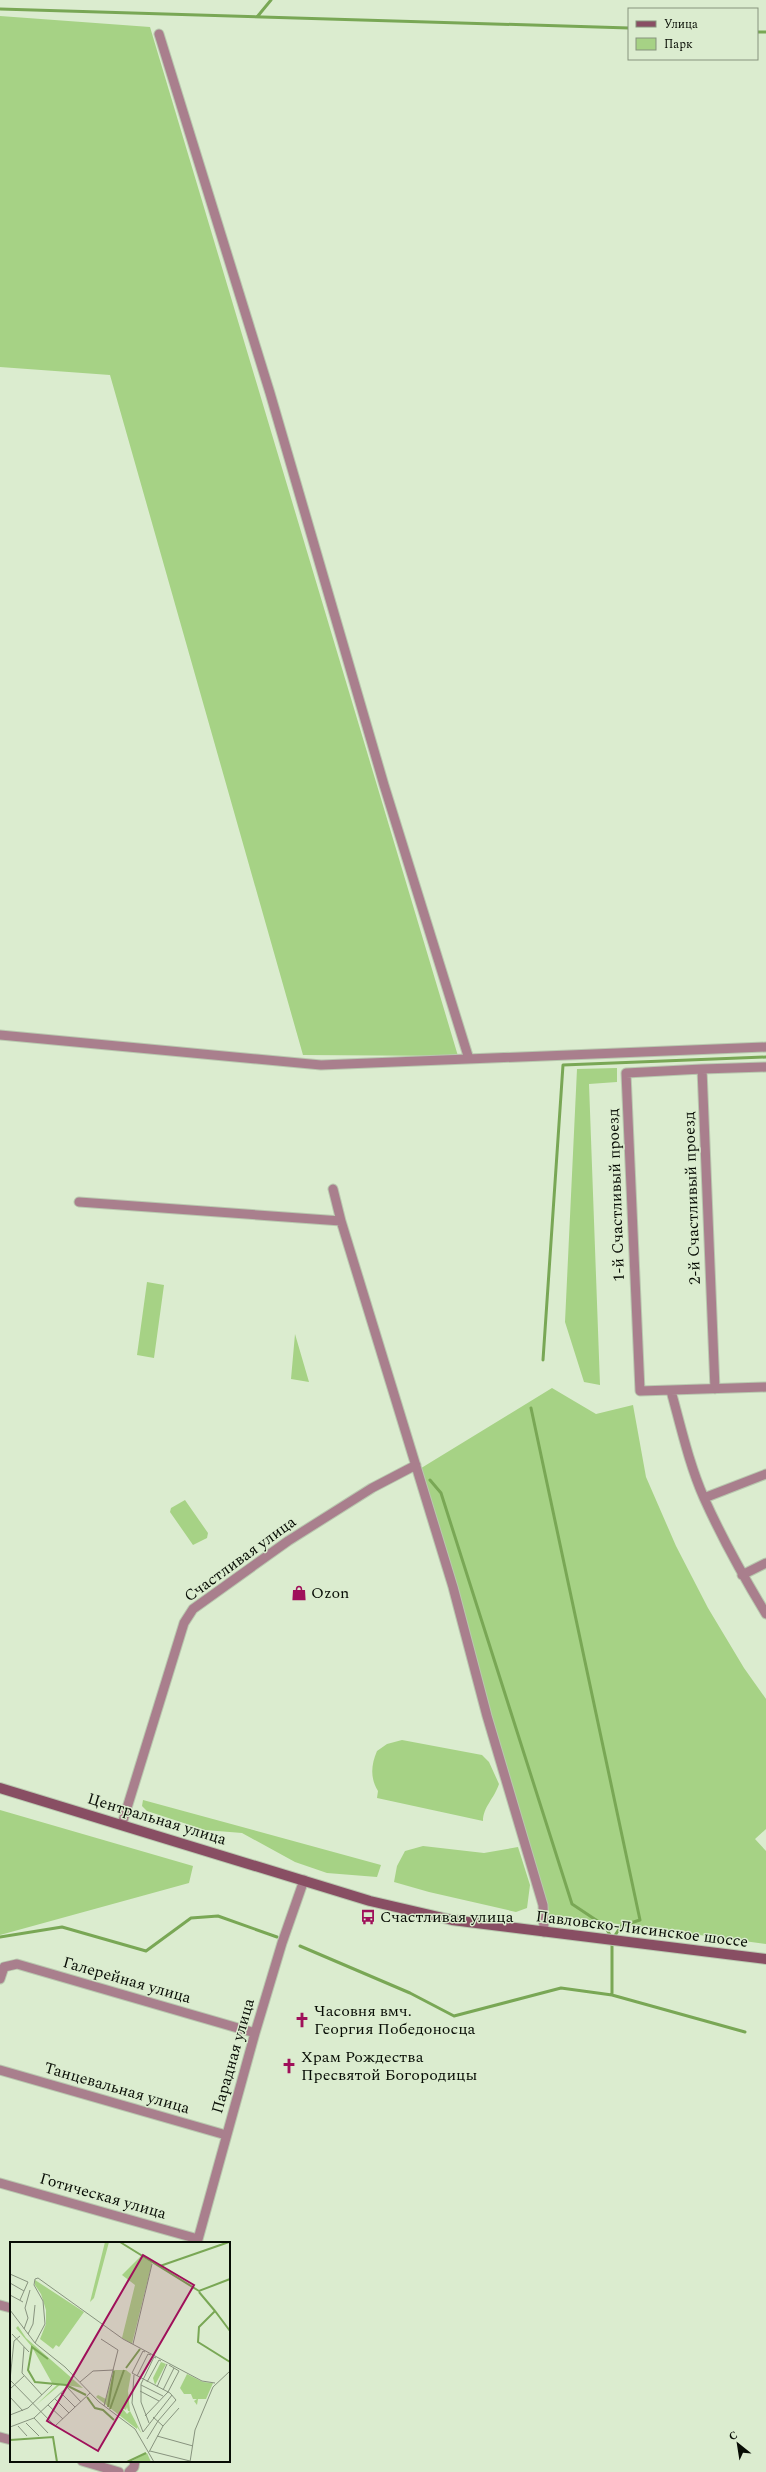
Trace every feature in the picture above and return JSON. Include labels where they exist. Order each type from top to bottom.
[{"type":"main road","name":"Центральная улица","points":[[0,1788],[304,1880]]},
{"type":"main road","name":"Павловско-Лисинское шоссе","points":[[304,1880],[370,1901],[452,1920],[766,1959]]},
{"type":"street","points":[[159,34],[270,393],[384,785],[469,1059]]},
{"type":"street","points":[[0,1035],[315,1064],[766,1047]]},
{"type":"street","points":[[702,1069],[766,1067]]},
{"type":"street","name":"2-й Счастливый проезд","points":[[702,1069],[715,1389]]},
{"type":"street","name":"1-й Счастливый проезд","points":[[671,1391],[640,1391],[626,1073],[702,1069]]},
{"type":"street","points":[[333,1189],[453,1587],[487,1716],[543,1905],[544,1932]]},
{"type":"street","points":[[79,1202],[342,1221]]},
{"type":"street","points":[[766,1387],[671,1391],[689,1457],[704,1498],[742,1575],[766,1614]]},
{"type":"street","name":"Счастливая улица","points":[[122,1824],[184,1623],[193,1609],[288,1541],[372,1488],[416,1465]]},
{"type":"street","points":[[704,1498],[766,1474]]},
{"type":"street","points":[[742,1575],[766,1563]]},
{"type":"street","name":"Парадная улица","points":[[198,2241],[226,2134],[255,2033],[282,1943],[304,1880]]},
{"type":"street","name":"Галерейная улица","points":[[0,1979],[4,1968],[17,1964],[255,2033]]},
{"type":"street","name":"Танцевальная улица","points":[[0,2070],[226,2134]]},
{"type":"street","name":"Готическая улица","points":[[0,2183],[198,2241]]},
{"type":"street","points":[[0,2305],[10,2308]]},
{"type":"street","points":[[0,2437],[10,2440]]},
{"type":"street","points":[[85,2462],[119,2472]]},
{"type":"street","points":[[128,2472],[134,2467],[136,2462]]},
{"type":"green space","points":[[0,16],[150,27],[458,1056],[303,1055],[110,375],[0,367]]},
{"type":"green space","points":[[617,1068],[617,1082],[589,1084],[600,1385],[584,1382],[565,1322],[577,1069]]},
{"type":"green space","points":[[147,1282],[164,1285],[154,1358],[137,1355]]},
{"type":"green space","points":[[295,1334],[309,1382],[291,1379]]},
{"type":"green space","points":[[552,1388],[596,1414],[633,1405],[646,1477],[676,1546],[708,1608],[744,1668],[766,1699],[766,1829],[755,1839],[766,1851],[766,1944],[544,1914],[418,1470]]},
{"type":"green space","points":[[185,1500],[208,1533],[207,1538],[193,1545],[170,1512],[171,1508]]},
{"type":"green space","points":[[402,1740],[482,1755],[489,1762],[499,1784],[485,1811],[483,1821],[377,1798],[378,1791],[375,1786],[372,1771],[377,1751],[387,1744]]},
{"type":"green space","points":[[143,1800],[381,1865],[377,1877],[327,1873],[295,1862],[242,1833],[205,1830],[147,1811],[142,1806]]},
{"type":"green space","points":[[0,1810],[193,1866],[189,1883],[0,1935]]},
{"type":"green space","points":[[423,1846],[484,1853],[518,1847],[530,1885],[527,1908],[516,1912],[429,1892],[394,1882],[397,1866],[405,1851]]},
{"type":"waterway","points":[[257,17],[271,0]]},
{"type":"waterway","points":[[0,9],[628,28]]},
{"type":"waterway","points":[[758,32],[766,32]]},
{"type":"waterway","points":[[543,1360],[563,1065],[766,1057]]},
{"type":"waterway","points":[[531,1408],[640,1920],[621,1926],[614,1937]]},
{"type":"waterway","points":[[430,1480],[441,1493],[572,1904],[605,1926],[611,1937]]},
{"type":"waterway","points":[[0,1937],[62,1927],[146,1951],[191,1918],[218,1916],[277,1937]]},
{"type":"waterway","points":[[612,1943],[612,1995]]},
{"type":"waterway","points":[[300,1946],[410,1993],[454,2016],[561,1988],[612,1995],[745,2032]]},
{"type":"place","name":"Ozon","points":[[299,1593]]},
{"type":"place","name":"Счастливая улица","points":[[368,1917]]},
{"type":"place","name":"Часовня вмч. Георгия Победоносца","points":[[302,2020]]},
{"type":"place","name":"Храм Рождества Пресвятой Богородицы","points":[[289,2066]]}]
